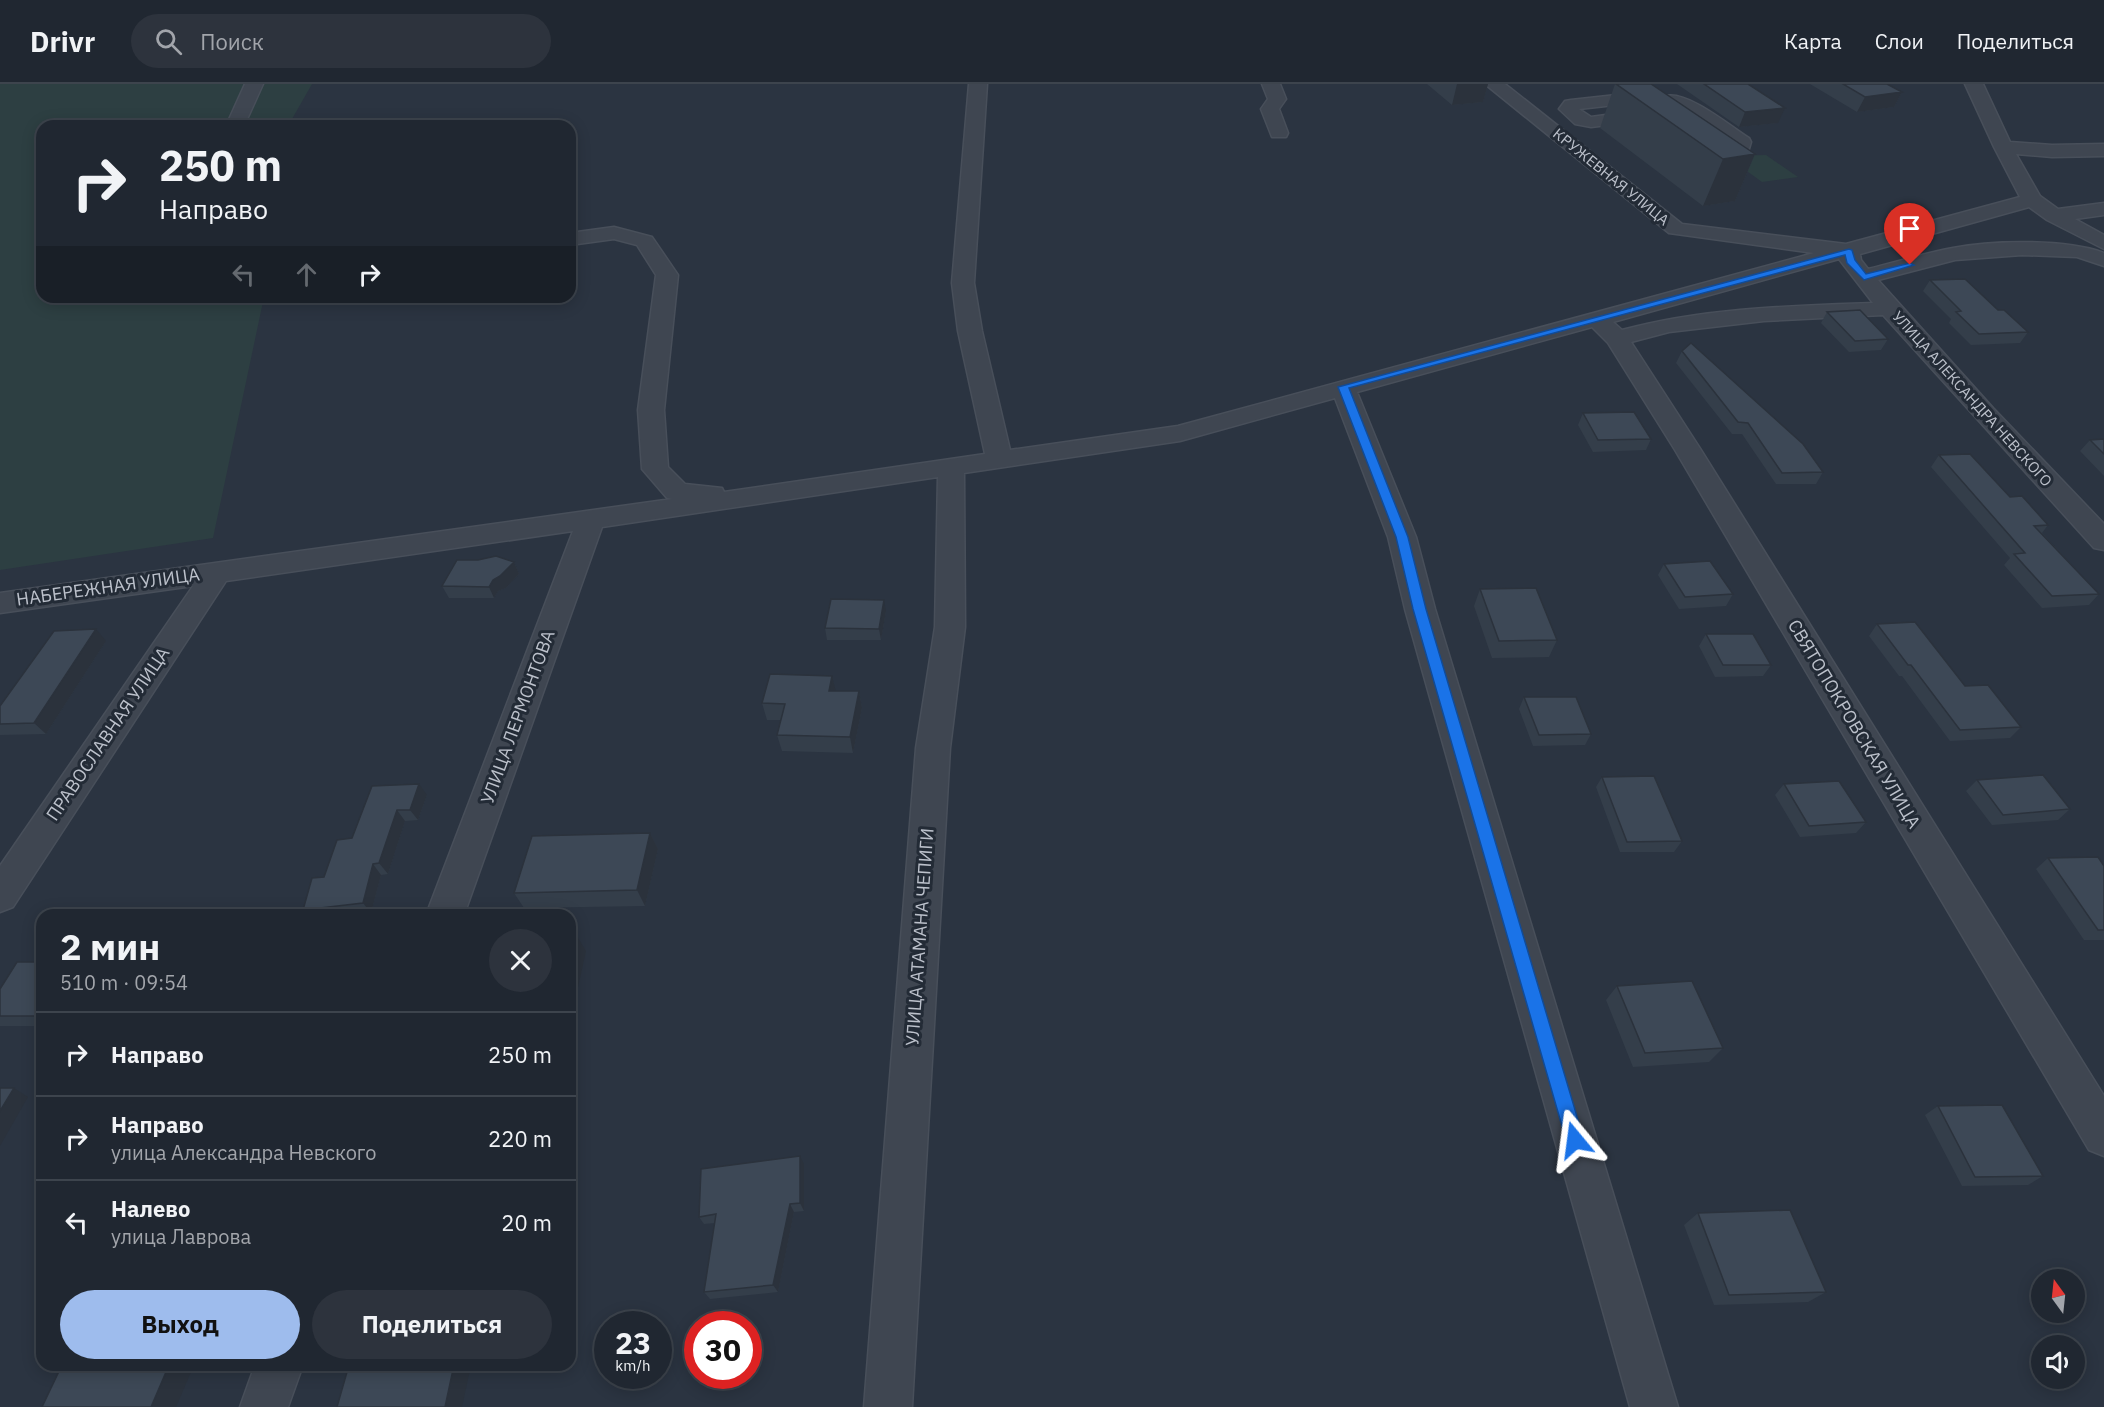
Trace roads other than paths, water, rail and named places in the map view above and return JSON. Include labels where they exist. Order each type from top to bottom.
[{"type":"street","points":[[237,120],[254,84]]},
{"type":"street","points":[[978,84],[963,283],[970,331],[999,458]]},
{"type":"street","points":[[1270,84],[1276,99],[1270,109],[1279,133]]},
{"type":"street","name":"КРУЖЕВНАЯ УЛИЦА","points":[[1494,84],[1676,229],[1849,251]]},
{"type":"street","points":[[1513,84],[1527,96],[1518,104]]},
{"type":"street","points":[[1645,84],[1661,95],[1693,109],[1742,142],[1741,148]]},
{"type":"street","points":[[1974,84],[2003,147],[2032,200],[2054,216],[2104,243]]},
{"type":"street","points":[[1661,95],[1571,105],[1568,109],[1581,120],[1591,122],[1693,109]]},
{"type":"street","points":[[1537,118],[1574,114]]},
{"type":"street","points":[[2003,147],[2052,151],[2104,150]]},
{"type":"street","points":[[576,238],[614,233],[645,241],[667,275],[651,410],[655,469],[677,492],[740,497],[1180,433],[1343,387],[1607,329],[1849,251],[2032,200]]},
{"type":"street","points":[[2054,216],[2104,209]]},
{"type":"street","points":[[1864,277],[1955,254],[2022,249],[2080,251],[2104,260]]},
{"type":"street","name":"УЛИЦА АЛЕКСАНДРА НЕВСКОГО","points":[[1849,251],[1850,261],[1890,309],[2104,541]]},
{"type":"street","points":[[1607,329],[1764,314],[1890,309]]},
{"type":"street","name":"СВЯТОПОКРОВСКАЯ УЛИЦА","points":[[1607,329],[1688,450],[2104,1135]]},
{"type":"street","points":[[1343,387],[1402,537],[1420,609],[1654,1407]]},
{"type":"street","name":"УЛИЦА АТАМАНА ЧЕПИГИ","points":[[888,1407],[933,748],[950,627],[951,468]]},
{"type":"street","name":"НАБЕРЕЖНАЯ УЛИЦА","points":[[0,603],[740,497]]},
{"type":"street","name":"УЛИЦА ЛЕРМОНТОВА","points":[[447,909],[591,520]]},
{"type":"street","name":"ПРАВОСЛАВНАЯ УЛИЦА","points":[[0,896],[217,572]]},
{"type":"street","points":[[264,1407],[277,1371]]}]
